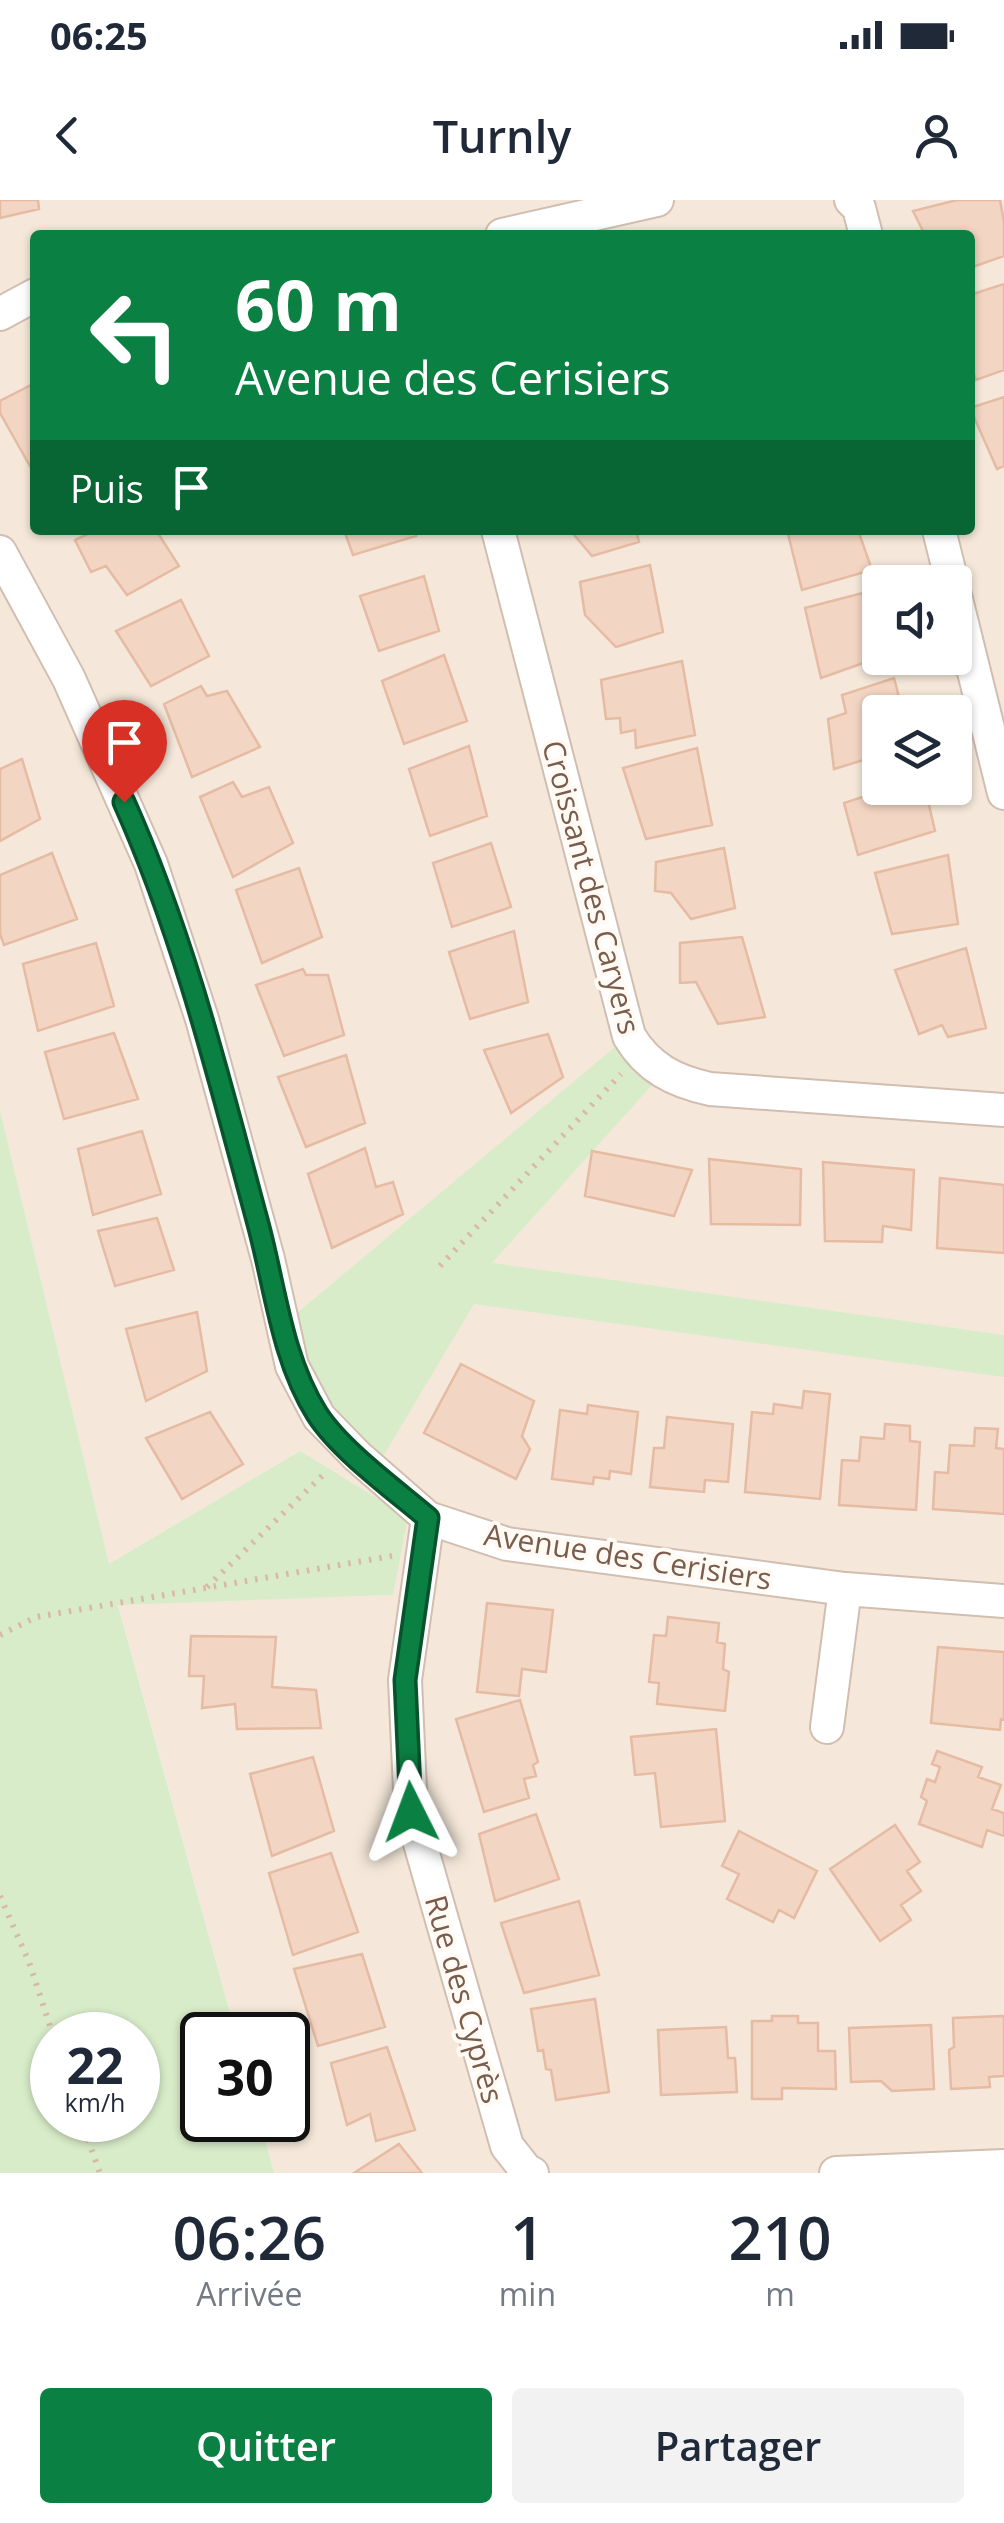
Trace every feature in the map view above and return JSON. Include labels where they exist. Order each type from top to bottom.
[{"type":"street","points":[[524,230],[657,200]]},
{"type":"street","points":[[851,200],[859,208],[865,230]]},
{"type":"street","points":[[0,314],[30,298]]},
{"type":"street","name":"Croissant des Caryers","points":[[499,535],[629,1036],[640,1054],[683,1083],[710,1089],[1004,1110]]},
{"type":"street","points":[[940,535],[948,565]]},
{"type":"street","name":"Avenue des Cerisiers","points":[[0,552],[69,679],[151,864],[202,1019],[268,1259],[292,1366],[319,1417],[428,1518],[507,1544],[846,1589],[1004,1600]]},
{"type":"street","points":[[972,664],[1004,793]]},
{"type":"street","name":"Rue des Cyprès","points":[[428,1518],[405,1680],[411,1812],[506,2146],[532,2173]]},
{"type":"street","points":[[827,1727],[846,1589]]},
{"type":"street","points":[[836,2173],[1004,2166]]},
{"type":"path","points":[[440,1266],[640,1054]]},
{"type":"path","points":[[207,1587],[350,1449]]},
{"type":"path","points":[[0,1635],[36,1617],[423,1551]]},
{"type":"path","points":[[0,1896],[45,2012]]},
{"type":"path","points":[[88,2142],[100,2173]]},
{"type":"shaded area","points":[[0,200],[1004,200],[1004,2173],[274,2173],[266,2142],[310,2142],[310,2012],[230,2012],[118,1604],[392,1595],[300,1451],[109,1565],[0,1110]]},
{"type":"green space","points":[[615,1047],[653,1084],[492,1263],[1004,1335],[1004,1377],[474,1304],[381,1460],[330,1402],[309,1368],[297,1313]]},
{"type":"green space","points":[[0,1110],[109,1564],[300,1451],[408,1517],[393,1595],[118,1605],[230,2012],[180,2012],[180,2142],[266,2142],[274,2173],[0,2173]]},
{"type":"building","points":[[0,200],[38,200],[39,209],[0,218]]},
{"type":"building","points":[[957,200],[1000,200],[1004,256],[975,266],[975,230],[922,230],[913,211]]},
{"type":"building","points":[[1004,284],[1004,370],[976,380],[975,377],[975,293]]},
{"type":"building","points":[[30,386],[30,466],[0,413],[0,401]]},
{"type":"building","points":[[1004,397],[1004,466],[997,469],[975,419],[975,406]]},
{"type":"building","points":[[86,535],[159,535],[179,566],[127,595],[106,566],[91,572],[75,540]]},
{"type":"building","points":[[346,535],[416,536],[353,555]]},
{"type":"building","points":[[574,535],[637,535],[639,542],[592,556]]},
{"type":"building","points":[[788,535],[860,535],[870,565],[862,565],[862,573],[802,590]]},
{"type":"building","points":[[650,565],[663,632],[616,647],[585,615],[580,582]]},
{"type":"building","points":[[424,576],[439,631],[379,651],[360,596]]},
{"type":"building","points":[[862,593],[862,663],[821,678],[805,608]]},
{"type":"building","points":[[181,600],[209,656],[151,686],[116,631]]},
{"type":"building","points":[[444,655],[467,721],[404,744],[382,681]]},
{"type":"building","points":[[682,661],[695,735],[636,748],[635,730],[621,733],[620,718],[606,719],[601,680]]},
{"type":"building","points":[[894,678],[898,695],[862,695],[862,760],[834,769],[828,719],[846,713],[842,695]]},
{"type":"building","points":[[201,686],[207,696],[227,691],[260,747],[192,777],[164,704]]},
{"type":"building","points":[[469,746],[487,816],[430,836],[409,769]]},
{"type":"building","points":[[697,748],[712,825],[646,839],[623,768]]},
{"type":"building","points":[[22,759],[40,819],[0,841],[0,769]]},
{"type":"building","points":[[233,782],[242,797],[269,787],[293,843],[233,877],[200,797]]},
{"type":"building","points":[[862,797],[862,805],[929,805],[935,831],[858,855],[844,803]]},
{"type":"building","points":[[491,843],[511,907],[452,927],[433,863]]},
{"type":"building","points":[[724,848],[735,908],[691,919],[671,893],[655,891],[656,862]]},
{"type":"building","points":[[52,853],[77,919],[4,945],[0,934],[0,875]]},
{"type":"building","points":[[948,855],[958,924],[892,934],[875,873]]},
{"type":"building","points":[[299,868],[322,937],[262,963],[236,890]]},
{"type":"building","points":[[514,931],[528,1002],[470,1019],[449,952]]},
{"type":"building","points":[[742,937],[765,1017],[718,1024],[696,982],[680,983],[680,943]]},
{"type":"building","points":[[96,943],[114,1006],[38,1031],[23,964]]},
{"type":"building","points":[[966,948],[986,1028],[948,1037],[942,1025],[919,1034],[895,970]]},
{"type":"building","points":[[303,969],[306,975],[328,975],[344,1035],[284,1056],[256,985]]},
{"type":"building","points":[[114,1033],[138,1099],[64,1119],[45,1052]]},
{"type":"building","points":[[548,1034],[563,1077],[511,1113],[484,1050]]},
{"type":"building","points":[[346,1055],[365,1123],[306,1147],[278,1077]]},
{"type":"building","points":[[142,1131],[161,1194],[93,1215],[78,1149]]},
{"type":"building","points":[[365,1148],[376,1187],[393,1182],[403,1214],[332,1248],[308,1174]]},
{"type":"building","points":[[592,1151],[692,1170],[674,1216],[585,1196]]},
{"type":"building","points":[[709,1159],[801,1169],[800,1225],[711,1224]]},
{"type":"building","points":[[823,1162],[914,1170],[911,1230],[883,1226],[882,1242],[825,1241]]},
{"type":"building","points":[[940,1178],[1004,1185],[1004,1253],[937,1248]]},
{"type":"building","points":[[157,1218],[174,1270],[115,1286],[98,1231]]},
{"type":"building","points":[[197,1312],[207,1371],[146,1401],[126,1329]]},
{"type":"building","points":[[461,1364],[534,1401],[522,1436],[530,1449],[516,1479],[424,1433]]},
{"type":"building","points":[[804,1391],[830,1394],[820,1499],[745,1492],[752,1412],[773,1414],[774,1404],[802,1408]]},
{"type":"building","points":[[588,1405],[638,1412],[631,1474],[610,1471],[609,1479],[594,1477],[593,1484],[552,1479],[560,1410],[587,1414]]},
{"type":"building","points":[[210,1412],[243,1464],[182,1499],[146,1438]]},
{"type":"building","points":[[667,1417],[733,1424],[728,1482],[705,1480],[704,1492],[650,1487],[654,1448],[664,1448]]},
{"type":"building","points":[[885,1424],[910,1426],[910,1441],[920,1442],[916,1510],[839,1505],[842,1460],[859,1461],[861,1437],[884,1439]]},
{"type":"building","points":[[975,1428],[998,1429],[996,1448],[1004,1449],[1004,1514],[933,1509],[935,1472],[948,1473],[950,1445],[974,1446]]},
{"type":"building","points":[[487,1603],[553,1610],[546,1672],[522,1669],[519,1696],[477,1692]]},
{"type":"building","points":[[668,1617],[719,1623],[717,1642],[725,1644],[723,1669],[729,1672],[725,1711],[657,1704],[659,1683],[649,1682],[654,1635],[666,1636]]},
{"type":"building","points":[[191,1636],[276,1637],[272,1687],[316,1690],[321,1728],[237,1729],[235,1704],[202,1708],[204,1676],[189,1676]]},
{"type":"building","points":[[938,1647],[1004,1652],[1004,1720],[1001,1719],[1000,1730],[931,1723]]},
{"type":"building","points":[[520,1700],[538,1762],[533,1765],[536,1776],[524,1779],[529,1798],[484,1812],[456,1719]]},
{"type":"building","points":[[716,1729],[725,1821],[661,1827],[655,1773],[635,1775],[631,1737]]},
{"type":"building","points":[[937,1751],[982,1767],[978,1777],[1001,1785],[992,1809],[1004,1813],[1004,1836],[987,1830],[982,1847],[919,1824],[927,1801],[921,1797],[927,1779],[935,1782],[940,1767],[932,1764]]},
{"type":"building","points":[[313,1757],[334,1831],[272,1856],[250,1774]]},
{"type":"building","points":[[536,1814],[559,1879],[495,1901],[479,1834]]},
{"type":"building","points":[[895,1825],[920,1862],[907,1871],[921,1891],[901,1905],[911,1920],[880,1941],[830,1869]]},
{"type":"building","points":[[739,1831],[817,1871],[794,1918],[779,1910],[773,1922],[727,1899],[739,1874],[722,1866]]},
{"type":"building","points":[[331,1853],[358,1932],[293,1955],[269,1873]]},
{"type":"building","points":[[579,1901],[599,1975],[524,1993],[501,1923]]},
{"type":"building","points":[[362,1954],[385,2027],[318,2046],[294,1969]]},
{"type":"building","points":[[595,1999],[609,2092],[556,2100],[551,2070],[546,2069],[543,2050],[538,2051],[531,2009]]},
{"type":"building","points":[[772,2016],[798,2016],[798,2023],[818,2023],[818,2051],[835,2051],[836,2089],[782,2088],[782,2099],[752,2099],[752,2021],[772,2021]]},
{"type":"building","points":[[1004,2016],[1004,2076],[989,2077],[990,2087],[951,2089],[949,2050],[954,2047],[953,2018]]},
{"type":"building","points":[[931,2025],[934,2089],[892,2091],[881,2081],[851,2082],[849,2028]]},
{"type":"building","points":[[726,2027],[728,2058],[735,2058],[737,2092],[661,2095],[658,2030]]},
{"type":"building","points":[[387,2047],[415,2130],[376,2141],[370,2114],[347,2125],[331,2063]]},
{"type":"building","points":[[399,2144],[422,2173],[354,2173]]},
{"type":"route","points":[[124,802],[151,864],[202,1019],[268,1259],[292,1366],[319,1417],[356,1456],[428,1518],[405,1680],[411,1812]]}]
